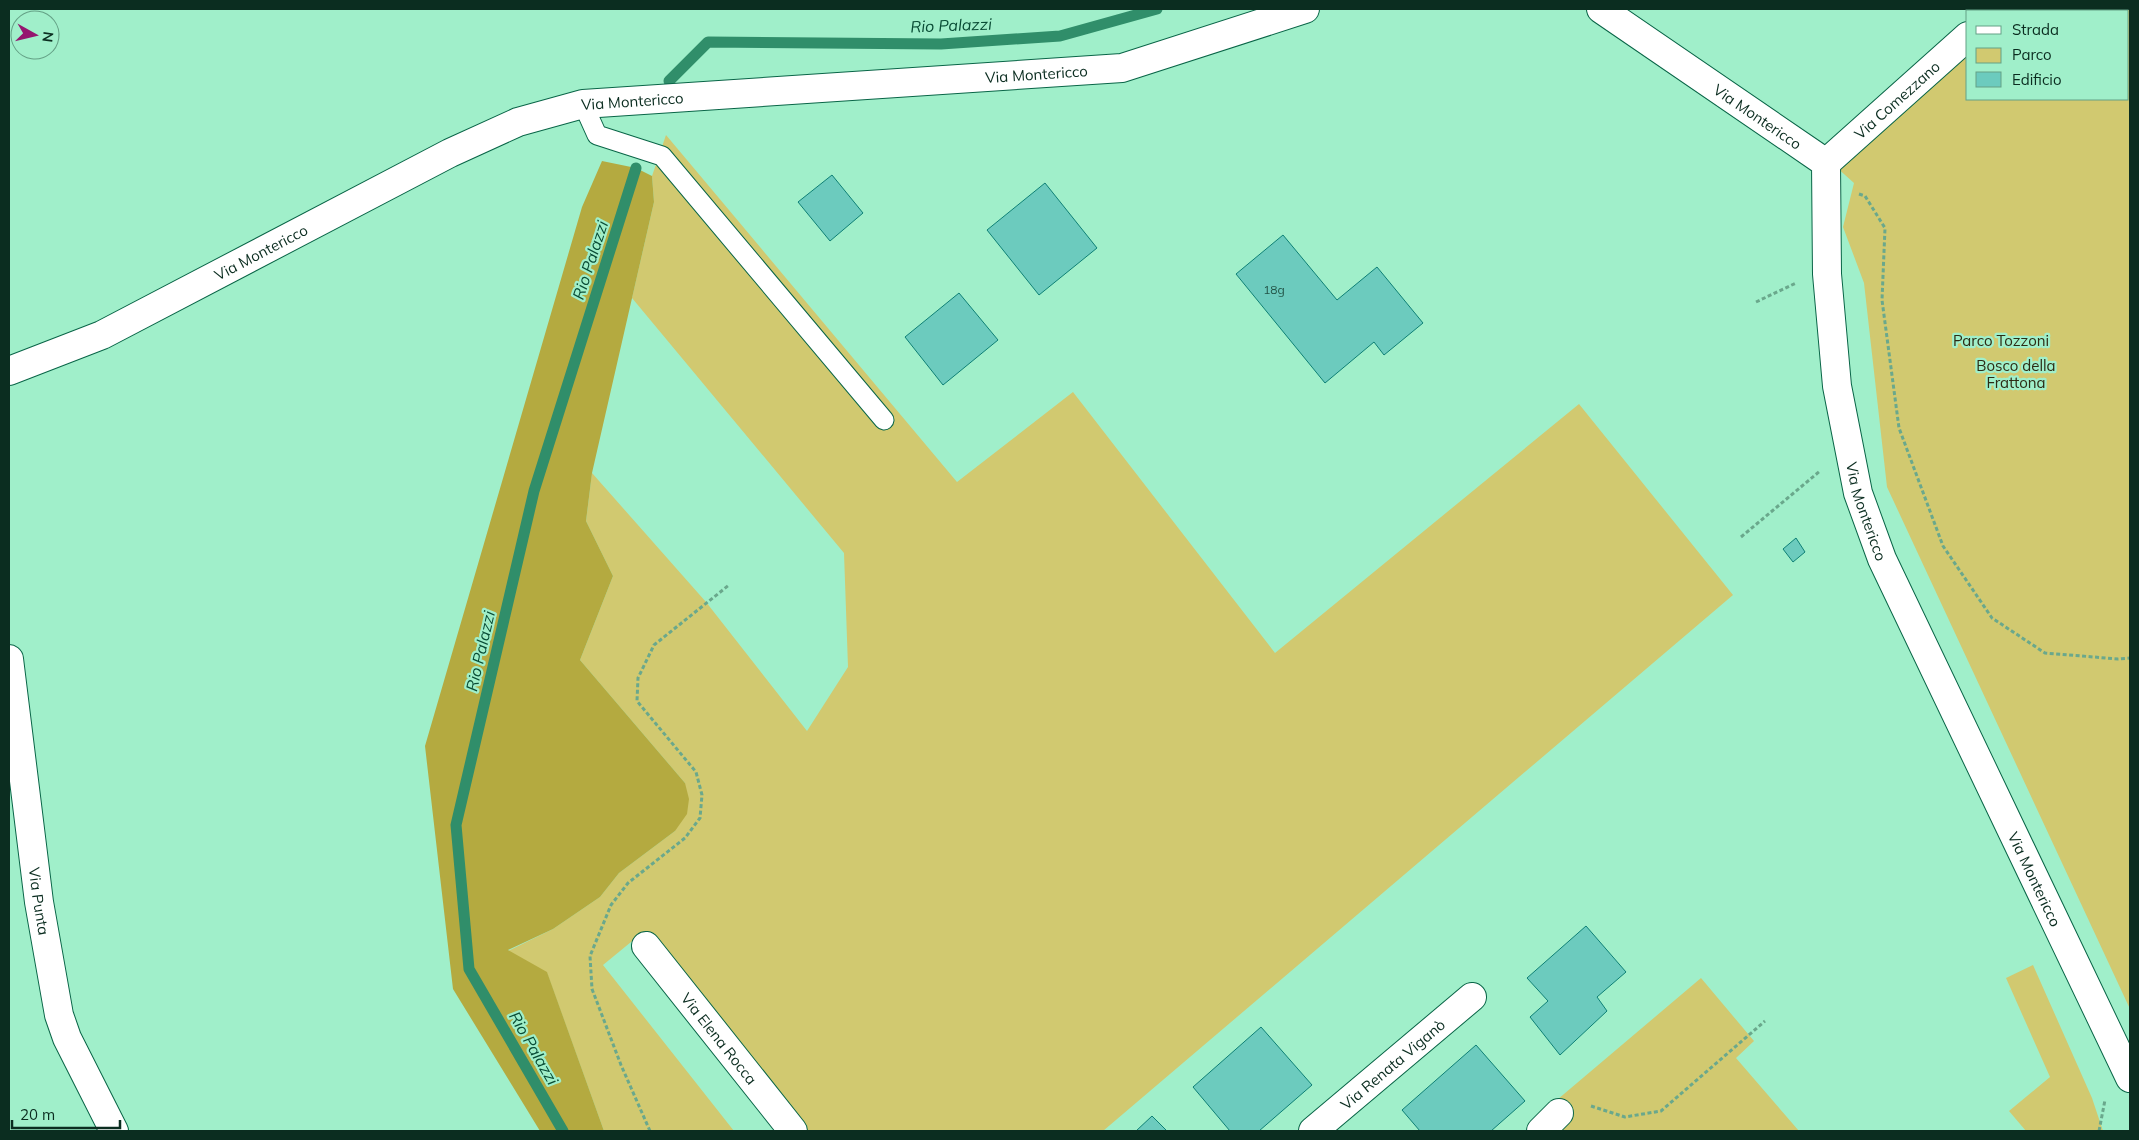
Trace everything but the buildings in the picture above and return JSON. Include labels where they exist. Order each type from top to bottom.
[{"type":"street","name":"Via Montericco","points":[[9,370],[102,335],[450,153],[518,122],[583,104],[1122,68],[1305,9]]},
{"type":"street","name":"Via Montericco","points":[[1601,9],[1826,163],[1827,274],[1837,386],[1858,493],[1882,559],[2130,1078]]},
{"type":"street","name":"Via Comezzano","points":[[1826,163],[1966,38]]},
{"type":"street","name":"Via Punta","points":[[9,659],[39,902],[59,1015],[67,1038],[114,1131]]},
{"type":"street","name":"Via Elena Rocca","points":[[646,946],[793,1131]]},
{"type":"street","name":"Via Renata Viganò","points":[[1313,1131],[1472,997]]},
{"type":"lane","points":[[583,104],[598,135],[662,156],[884,420]]},
{"type":"path","points":[[1852,192],[1865,196],[1885,228],[1882,300],[1899,428],[1943,546],[1992,618],[2045,653],[2118,659],[2130,658]]},
{"type":"path","points":[[1756,302],[1803,280]]},
{"type":"path","points":[[1741,538],[1822,469]]},
{"type":"path","points":[[650,1131],[621,1065],[592,989],[590,956],[611,905],[628,883],[685,838],[700,818],[702,795],[696,772],[637,701],[638,678],[654,645],[729,585]]},
{"type":"path","points":[[1550,1122],[1577,1092],[1593,1108],[1625,1117],[1661,1111],[1765,1021]]},
{"type":"green space","name":"Parco Tozzoni","points":[[2130,9],[2130,1009],[1887,487],[1864,283],[1843,227],[1854,183],[1835,166],[1966,55],[1966,100],[2129,100],[2129,10],[2018,10]]},
{"type":"green space","points":[[666,135],[957,482],[1073,392],[1275,653],[1579,404],[1733,595],[1103,1131],[800,1131],[642,933],[603,965],[734,1131],[604,1131],[547,973],[508,951],[553,929],[600,897],[619,873],[675,831],[685,783],[580,660],[613,576],[586,521],[592,473],[706,602],[807,731],[848,667],[844,553],[632,298],[654,202],[652,176]]},
{"type":"green space","points":[[2033,965],[2092,1098],[2103,1131],[2026,1131],[2009,1111],[2050,1077],[2006,978]]},
{"type":"green space","points":[[1701,978],[1754,1041],[1736,1058],[1799,1131],[1561,1131],[1551,1105]]},
{"type":"shaded area","points":[[602,161],[636,168],[652,176],[654,202],[592,473],[586,521],[613,576],[580,660],[685,783],[689,799],[687,814],[675,831],[619,873],[600,897],[553,929],[508,950],[547,972],[604,1131],[540,1131],[453,989],[425,746],[582,207]]},
{"type":"waterway","name":"Rio Palazzi","points":[[669,81],[708,42],[941,44],[1060,36],[1157,9]]},
{"type":"waterway","name":"Rio Palazzi","points":[[563,1131],[469,969],[456,825],[534,491],[636,168]]},
{"type":"park label","name":"Bosco della Frattona","points":[[2016,374]]}]
